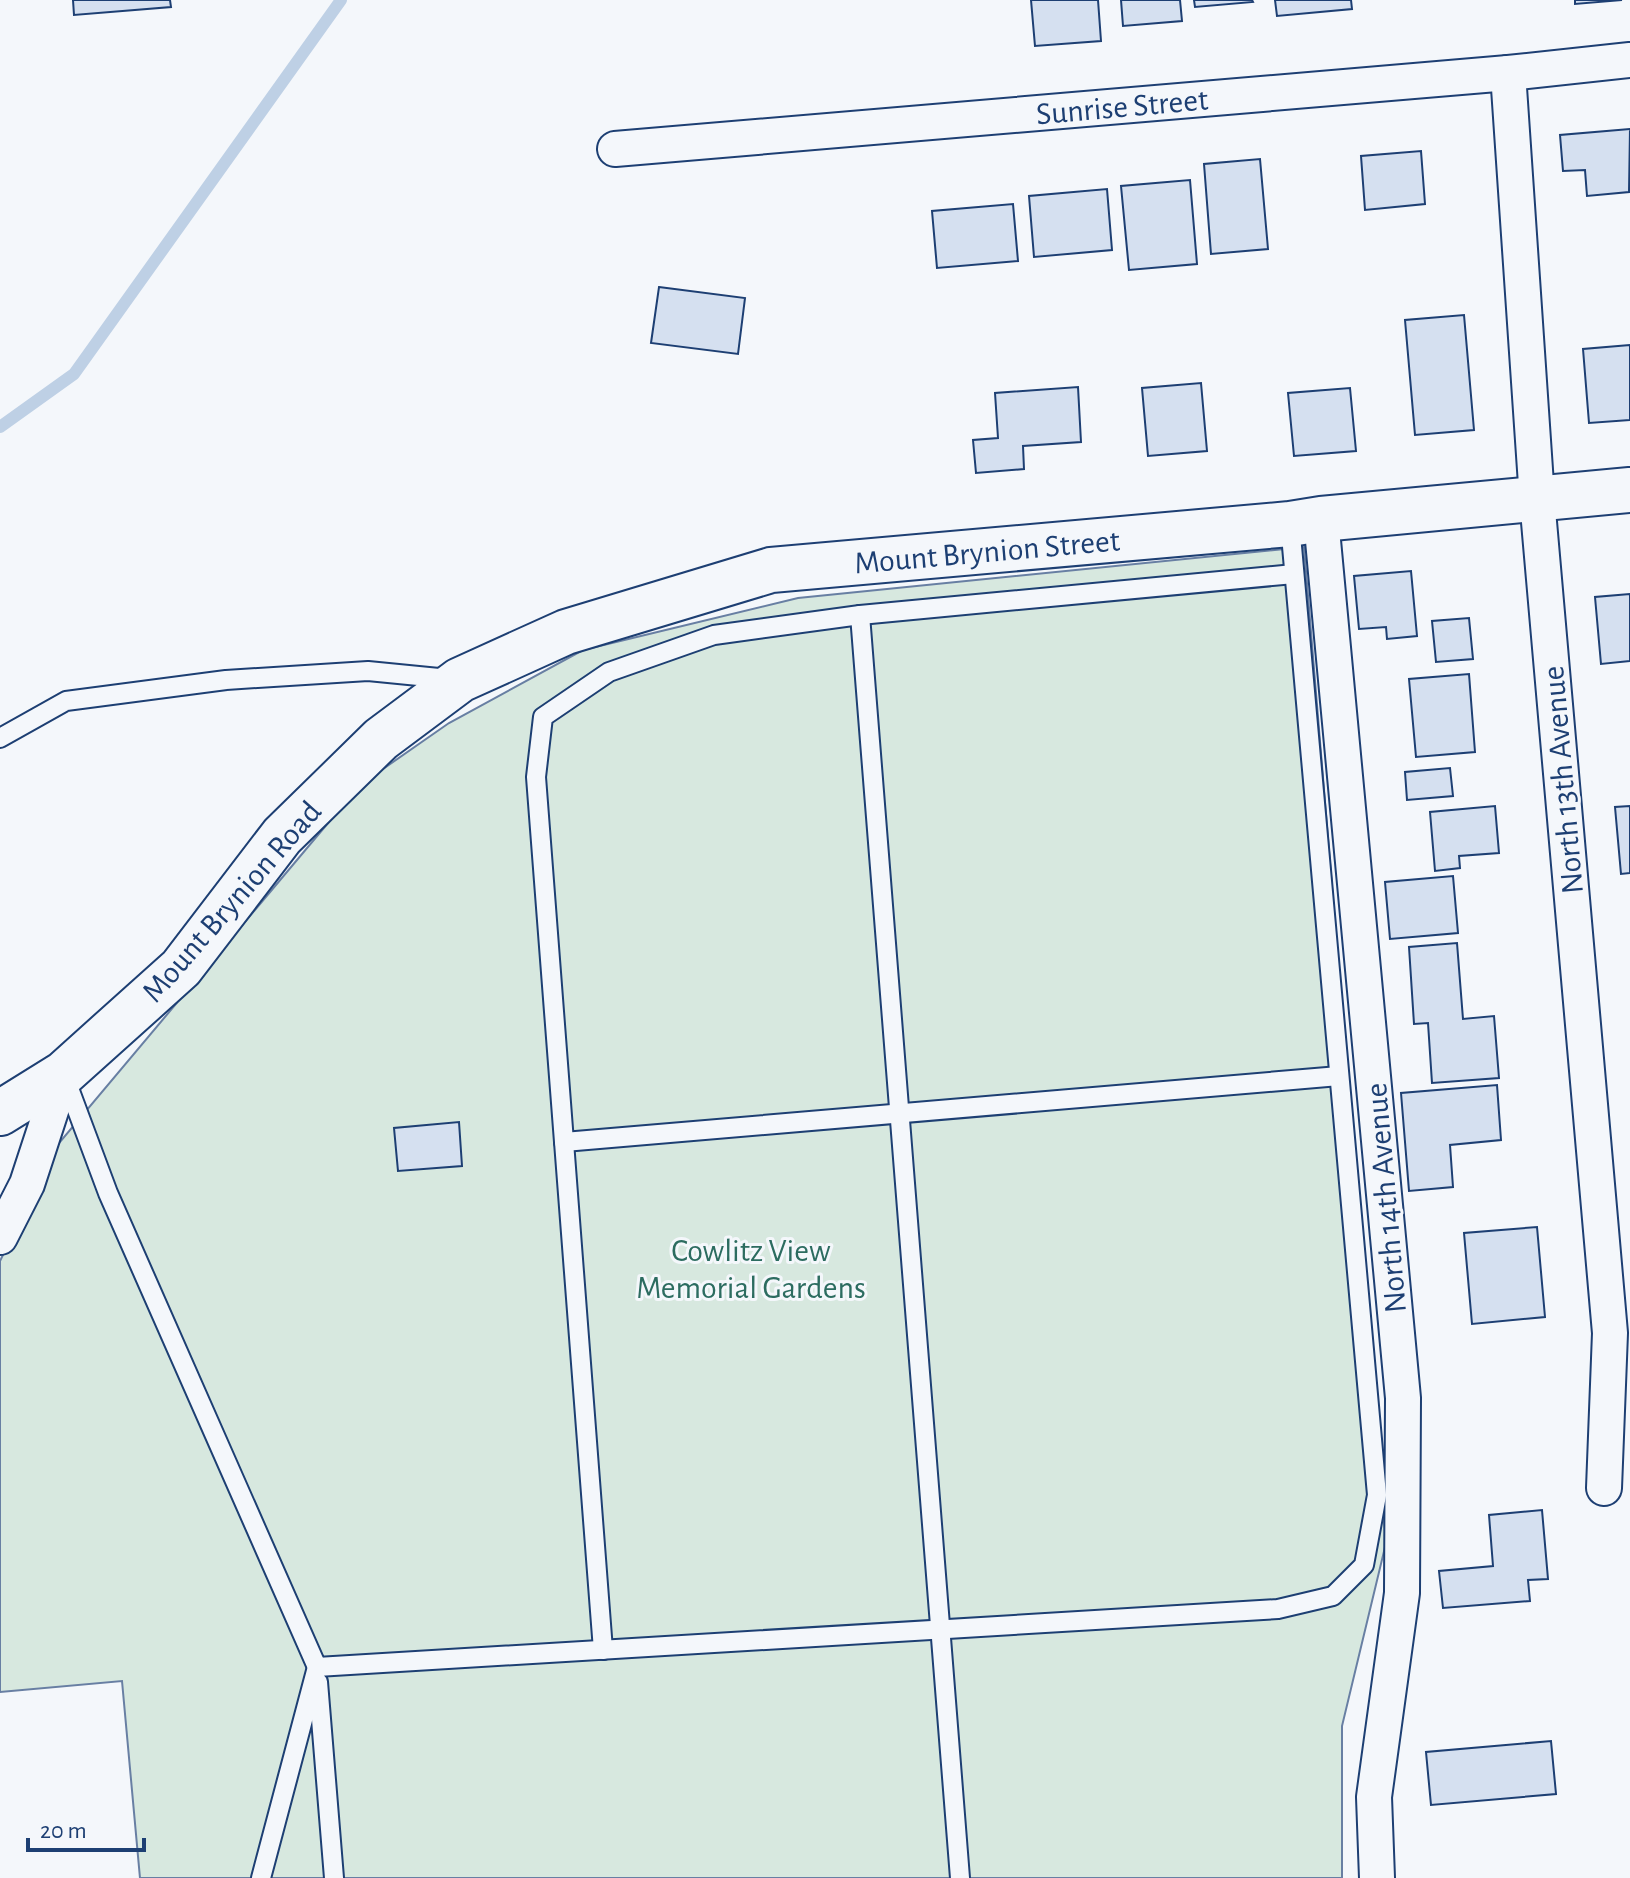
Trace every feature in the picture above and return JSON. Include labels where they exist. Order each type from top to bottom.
[{"type":"street","name":"Sunrise Street","points":[[615,149],[1630,60]]},
{"type":"street","name":"North 13th Avenue","points":[[1508,73],[1537,499],[1610,1333],[1604,1488]]},
{"type":"street","name":"Mount Brynion Street","points":[[381,739],[460,680],[566,632],[771,570],[1630,490]]},
{"type":"street","name":"North 14th Avenue","points":[[1305,522],[1403,1398],[1402,1593],[1374,1797],[1377,1878]]},
{"type":"street","name":"Mount Brynion Road","points":[[0,1113],[63,1074],[181,968],[282,836],[381,739]]},
{"type":"street","points":[[0,1237],[27,1184],[63,1074]]},
{"type":"lane","points":[[317,1667],[1278,1609],[1333,1596],[1364,1565],[1377,1495],[1294,574],[1305,522]]},
{"type":"lane","points":[[603,1650],[536,777],[543,717],[609,672],[714,635],[860,615],[1294,574]]},
{"type":"lane","points":[[860,615],[960,1878]]},
{"type":"lane","points":[[0,738],[66,701],[226,680],[368,671],[460,680]]},
{"type":"lane","points":[[63,1074],[108,1193],[317,1667],[334,1878]]},
{"type":"lane","points":[[564,1142],[1339,1076]]},
{"type":"lane","points":[[261,1878],[317,1667]]},
{"type":"green space","name":"Cowlitz View Memorial Gardens","points":[[1304,547],[1386,1543],[1342,1726],[1342,1878],[140,1878],[122,1681],[0,1692],[0,1261],[54,1149],[360,785],[449,723],[583,650],[798,598]]},
{"type":"building","points":[[73,0],[170,0],[171,7],[74,15]]},
{"type":"building","points":[[1031,0],[1098,0],[1101,41],[1035,46]]},
{"type":"building","points":[[1121,0],[1180,0],[1182,21],[1123,26]]},
{"type":"building","points":[[1194,0],[1252,0],[1253,2],[1195,7]]},
{"type":"building","points":[[1275,0],[1351,0],[1352,9],[1277,16]]},
{"type":"building","points":[[1575,0],[1622,0],[1575,4]]},
{"type":"building","points":[[1630,129],[1629,192],[1587,196],[1585,170],[1563,171],[1560,135]]},
{"type":"building","points":[[1421,151],[1425,204],[1365,210],[1361,156]]},
{"type":"building","points":[[1260,159],[1268,249],[1211,254],[1204,164]]},
{"type":"building","points":[[1190,180],[1197,264],[1129,270],[1121,186]]},
{"type":"building","points":[[1107,189],[1112,250],[1034,257],[1029,196]]},
{"type":"building","points":[[1013,204],[1018,261],[937,268],[932,211]]},
{"type":"building","points":[[659,287],[745,298],[738,354],[651,343]]},
{"type":"building","points":[[1464,315],[1474,430],[1415,435],[1405,320]]},
{"type":"building","points":[[1630,345],[1630,420],[1589,423],[1583,349]]},
{"type":"building","points":[[1201,383],[1207,451],[1148,456],[1142,388]]},
{"type":"building","points":[[1078,387],[1081,442],[1023,446],[1024,469],[976,473],[973,440],[998,438],[995,393]]},
{"type":"building","points":[[1350,388],[1356,451],[1294,456],[1288,393]]},
{"type":"building","points":[[1411,571],[1417,636],[1387,639],[1386,627],[1359,629],[1354,576]]},
{"type":"building","points":[[1630,594],[1630,661],[1601,664],[1595,597]]},
{"type":"building","points":[[1469,618],[1473,659],[1436,662],[1432,621]]},
{"type":"building","points":[[1469,674],[1475,752],[1416,757],[1409,679]]},
{"type":"building","points":[[1450,768],[1453,796],[1407,800],[1405,772]]},
{"type":"building","points":[[1495,806],[1499,853],[1459,856],[1460,868],[1435,871],[1430,812]]},
{"type":"building","points":[[1630,806],[1630,873],[1621,874],[1615,807]]},
{"type":"building","points":[[1453,876],[1458,933],[1390,939],[1385,882]]},
{"type":"building","points":[[1457,943],[1463,1019],[1494,1016],[1499,1078],[1432,1083],[1428,1023],[1414,1024],[1409,947]]},
{"type":"building","points":[[1497,1085],[1501,1140],[1450,1145],[1453,1187],[1409,1191],[1401,1093]]},
{"type":"building","points":[[459,1122],[462,1166],[398,1171],[394,1128]]},
{"type":"building","points":[[1537,1227],[1545,1317],[1472,1324],[1464,1233]]},
{"type":"building","points":[[1542,1510],[1548,1579],[1528,1580],[1530,1601],[1443,1608],[1439,1571],[1493,1566],[1489,1515]]},
{"type":"building","points":[[1551,1741],[1556,1794],[1431,1805],[1426,1752]]},
{"type":"waterway","points":[[0,427],[74,374],[341,0]]}]
